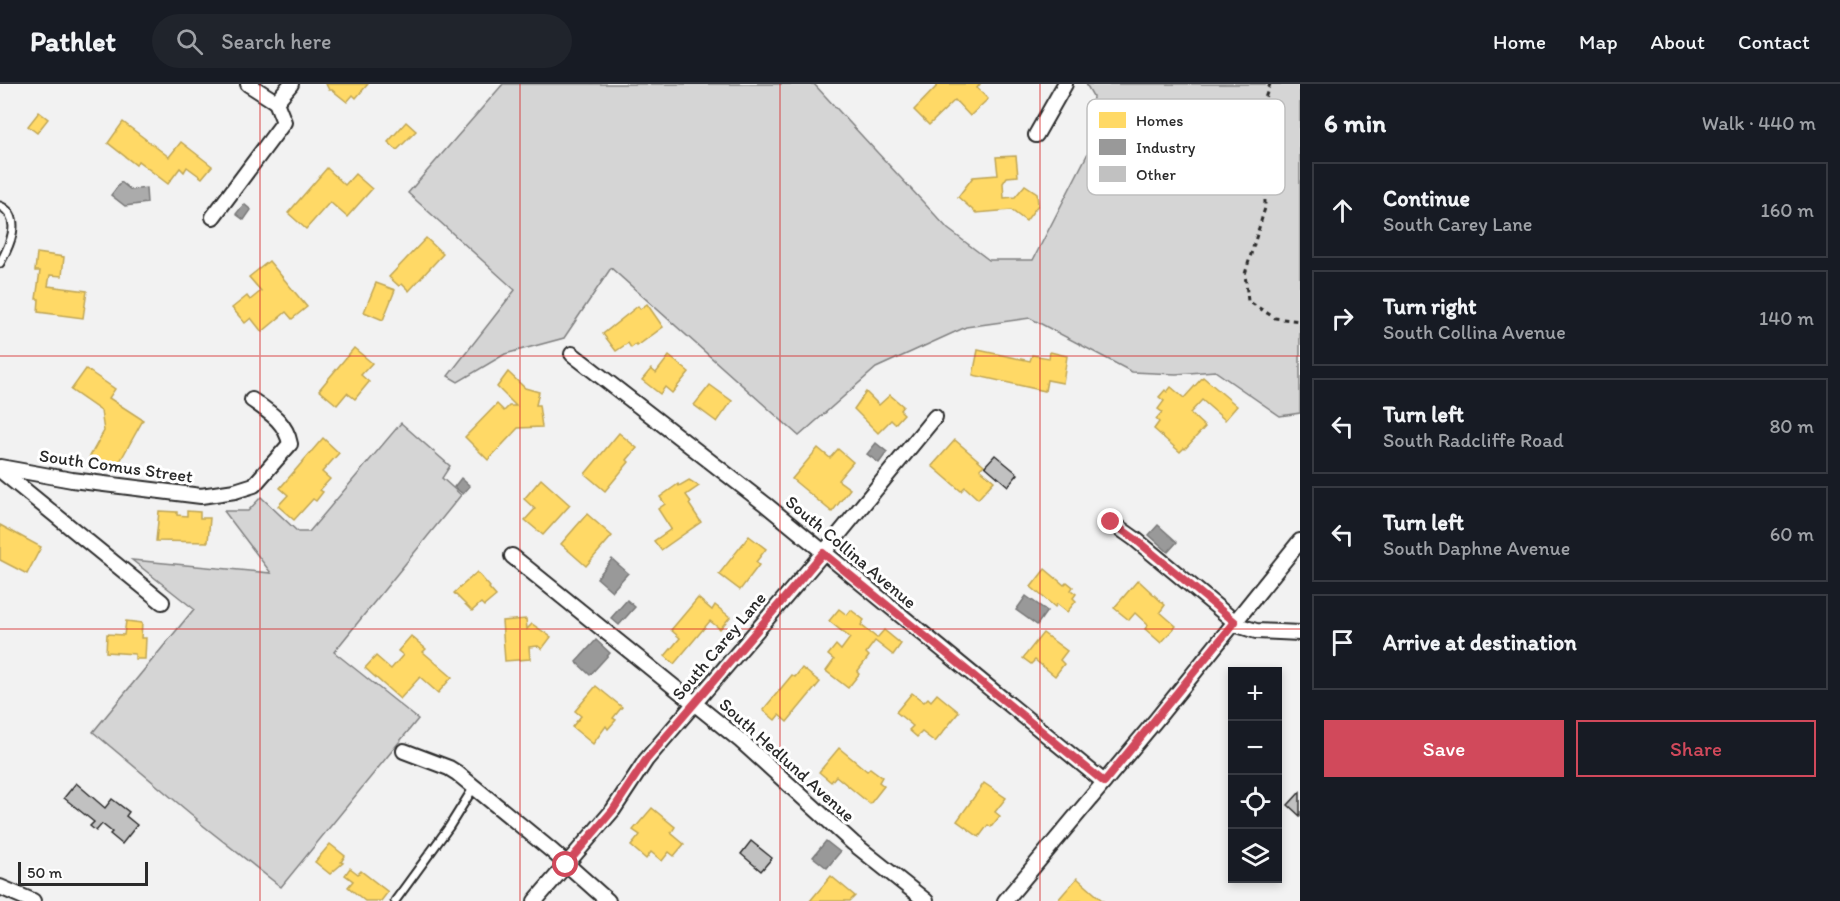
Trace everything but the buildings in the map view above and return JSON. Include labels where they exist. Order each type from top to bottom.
[{"type":"street","points":[[213,217],[284,122],[276,102],[248,84]]},
{"type":"street","points":[[276,102],[291,84]]},
{"type":"street","points":[[1036,135],[1065,84]]},
{"type":"street","name":"South Collina Avenue","points":[[572,354],[765,504],[1104,782]]},
{"type":"street","name":"South Comus Street","points":[[0,469],[201,496],[235,491],[254,485],[290,444],[288,433],[282,423],[252,400]]},
{"type":"street","name":"South Carey Lane","points":[[535,901],[613,810],[646,760],[823,553],[934,417]]},
{"type":"street","points":[[0,469],[162,602]]},
{"type":"street","points":[[1111,522],[1246,629],[1300,633]]},
{"type":"street","points":[[1005,901],[1300,541]]},
{"type":"street","name":"South Hedlund Avenue","points":[[512,556],[763,759],[853,843],[926,901]]},
{"type":"street","points":[[404,751],[449,768],[608,901]]},
{"type":"street","points":[[0,887],[33,901]]},
{"type":"lane","points":[[0,206],[6,208],[13,224],[12,243],[0,263]]},
{"type":"lane","points":[[395,901],[449,827],[474,787]]},
{"type":"path","points":[[1265,99],[1270,84]]},
{"type":"path","points":[[1265,195],[1265,208],[1245,274],[1248,301],[1275,318],[1300,321]]},
{"type":"shaded area","points":[[503,84],[814,84],[948,229],[989,260],[1033,260],[1087,155],[1087,195],[1285,195],[1285,99],[1093,99],[1086,84],[1300,84],[1300,413],[1280,416],[1215,371],[1176,374],[1132,372],[1030,318],[966,327],[876,368],[799,436],[611,268],[564,338],[505,354],[458,382],[448,376],[515,290],[408,193]]},
{"type":"shaded area","points":[[121,182],[131,190],[146,188],[147,203],[125,206],[111,195]]},
{"type":"shaded area","points":[[401,423],[450,466],[442,478],[461,495],[334,652],[418,719],[281,887],[196,820],[93,732],[194,609],[132,560],[271,573],[224,511],[248,511],[261,497],[298,532],[309,532]]},
{"type":"route","points":[[566,865],[613,810],[646,760],[823,553],[1104,782],[1235,622],[1135,539],[1111,522]]}]
